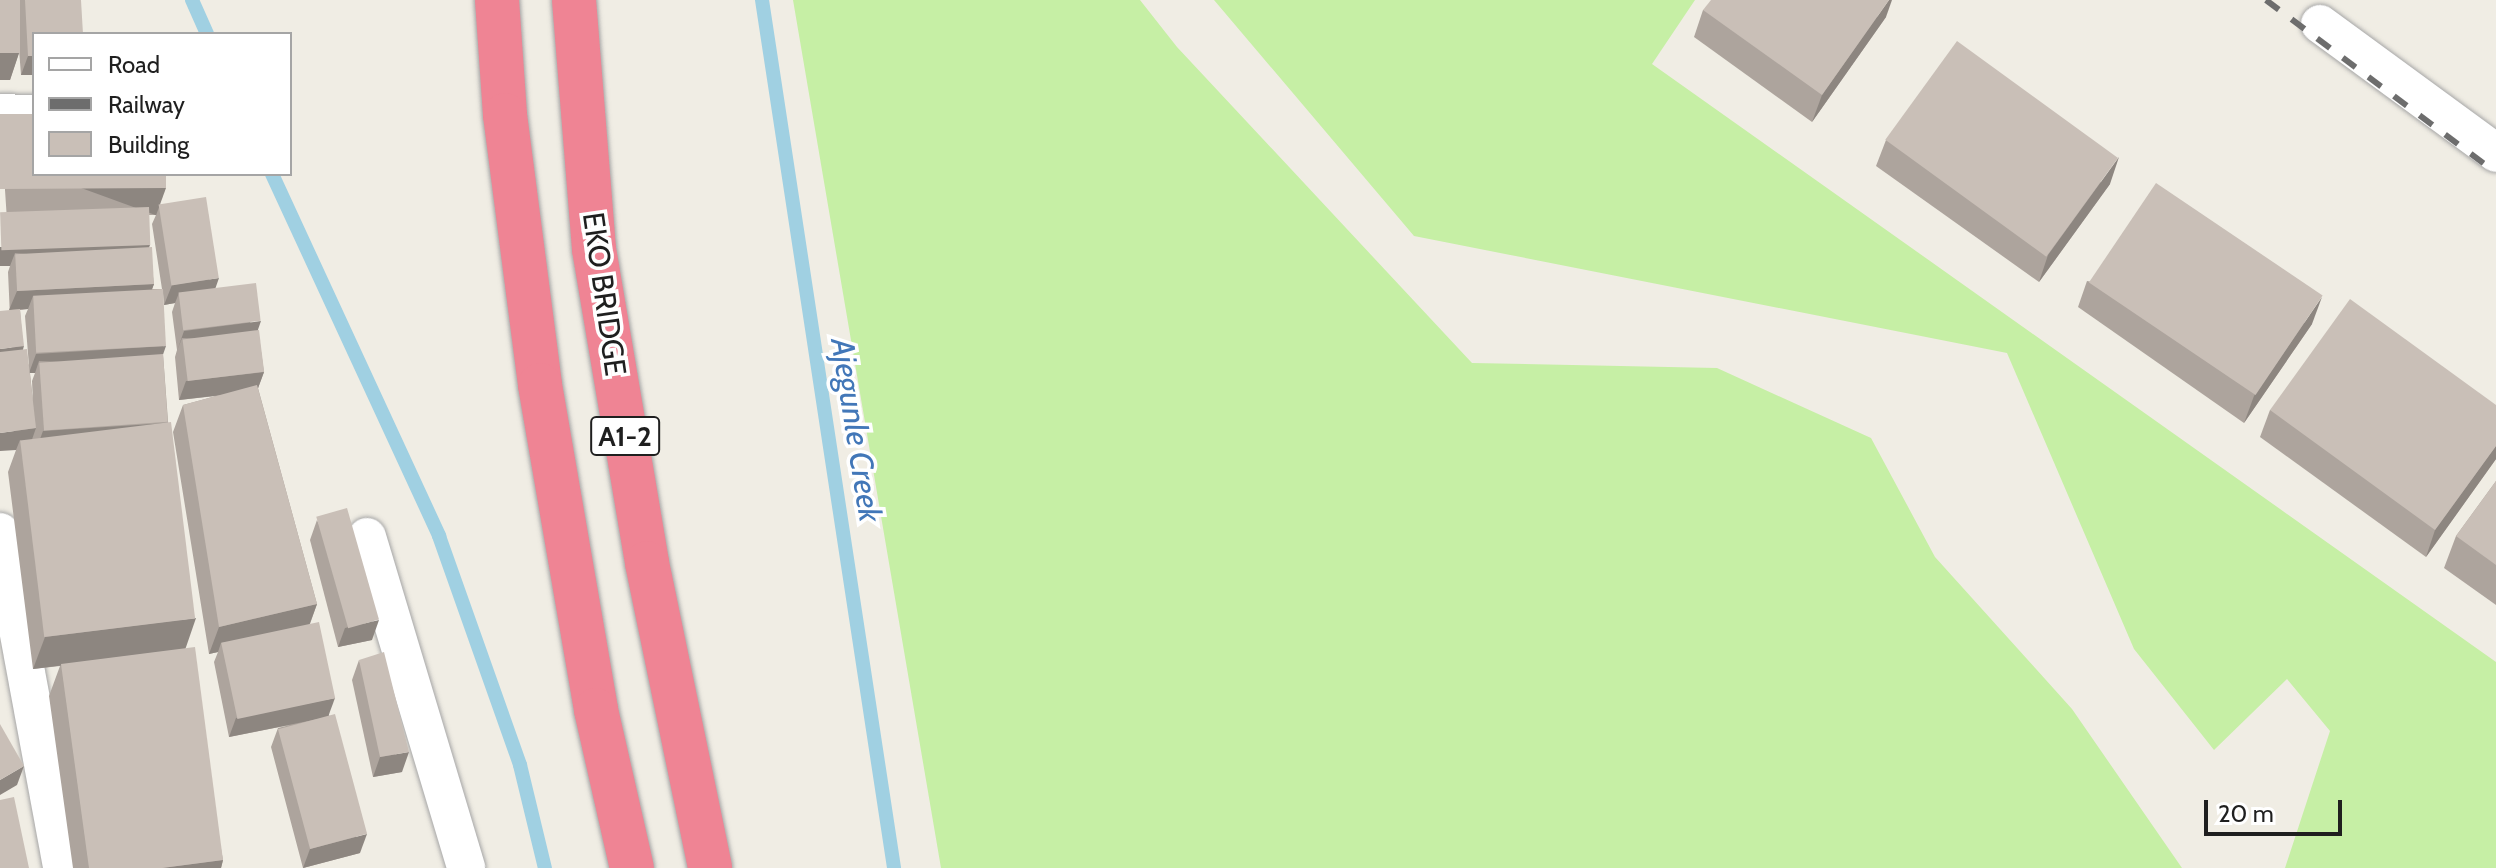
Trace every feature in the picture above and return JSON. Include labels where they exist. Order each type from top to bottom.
[{"type":"highway","name":"A1-2","points":[[497,0],[505,115],[540,385],[596,710],[632,868]]},
{"type":"highway","name":"EKO BRIDGE","points":[[574,0],[594,249],[647,563],[710,868]]},
{"type":"street","points":[[2320,24],[2496,153]]},
{"type":"street","points":[[0,113],[32,114]]},
{"type":"street","points":[[0,532],[62,868]]},
{"type":"street","points":[[367,537],[465,868]]},
{"type":"green space","points":[[793,0],[1140,0],[1177,47],[1472,363],[1717,368],[1871,438],[1935,557],[2072,709],[2182,868],[941,868]]},
{"type":"green space","points":[[1214,0],[1695,0],[1652,64],[2496,662],[2496,868],[2285,868],[2330,731],[2287,679],[2214,750],[2134,649],[2007,353],[1414,236]]},
{"type":"building","points":[[0,0],[20,0],[20,53],[0,53]]},
{"type":"building","points":[[25,0],[81,0],[83,32],[32,32],[32,56],[28,56]]},
{"type":"building","points":[[1711,0],[1889,0],[1822,95],[1703,10]]},
{"type":"building","points":[[1957,41],[2118,158],[2046,257],[1885,140]]},
{"type":"building","points":[[0,114],[32,114],[32,176],[166,176],[166,188],[0,189]]},
{"type":"building","points":[[2156,183],[2323,295],[2256,395],[2089,282]]},
{"type":"building","points":[[206,197],[219,278],[171,285],[159,205]]},
{"type":"building","points":[[149,207],[150,245],[1,250],[0,212]]},
{"type":"building","points":[[152,247],[154,284],[17,291],[15,254]]},
{"type":"building","points":[[256,283],[261,321],[183,330],[179,293]]},
{"type":"building","points":[[163,289],[166,346],[36,353],[33,296]]},
{"type":"building","points":[[2350,299],[2496,405],[2496,446],[2435,530],[2270,410]]},
{"type":"building","points":[[20,309],[24,346],[0,349],[0,311]]},
{"type":"building","points":[[259,330],[264,372],[188,381],[183,339]]},
{"type":"building","points":[[27,349],[36,428],[0,433],[0,352]]},
{"type":"building","points":[[163,354],[168,422],[44,430],[39,363]]},
{"type":"building","points":[[257,385],[317,604],[219,627],[183,405]]},
{"type":"building","points":[[171,422],[195,619],[44,637],[20,441]]},
{"type":"building","points":[[2496,481],[2496,565],[2456,536]]},
{"type":"building","points":[[347,508],[379,620],[348,628],[316,517]]},
{"type":"building","points":[[319,622],[335,698],[237,719],[221,643]]},
{"type":"building","points":[[195,647],[223,860],[162,868],[89,868],[61,664]]},
{"type":"building","points":[[384,652],[409,752],[380,757],[359,660]]},
{"type":"building","points":[[335,714],[367,834],[310,849],[278,729]]},
{"type":"building","points":[[0,724],[24,766],[0,780]]},
{"type":"building","points":[[14,797],[29,868],[0,868],[0,800]]},
{"type":"waterway","points":[[192,0],[206,32]]},
{"type":"waterway","name":"Ajegunle Creek","points":[[762,0],[894,868]]},
{"type":"waterway","points":[[273,176],[439,536],[520,765],[545,868]]},
{"type":"railway","points":[[2266,0],[2496,173]]}]
